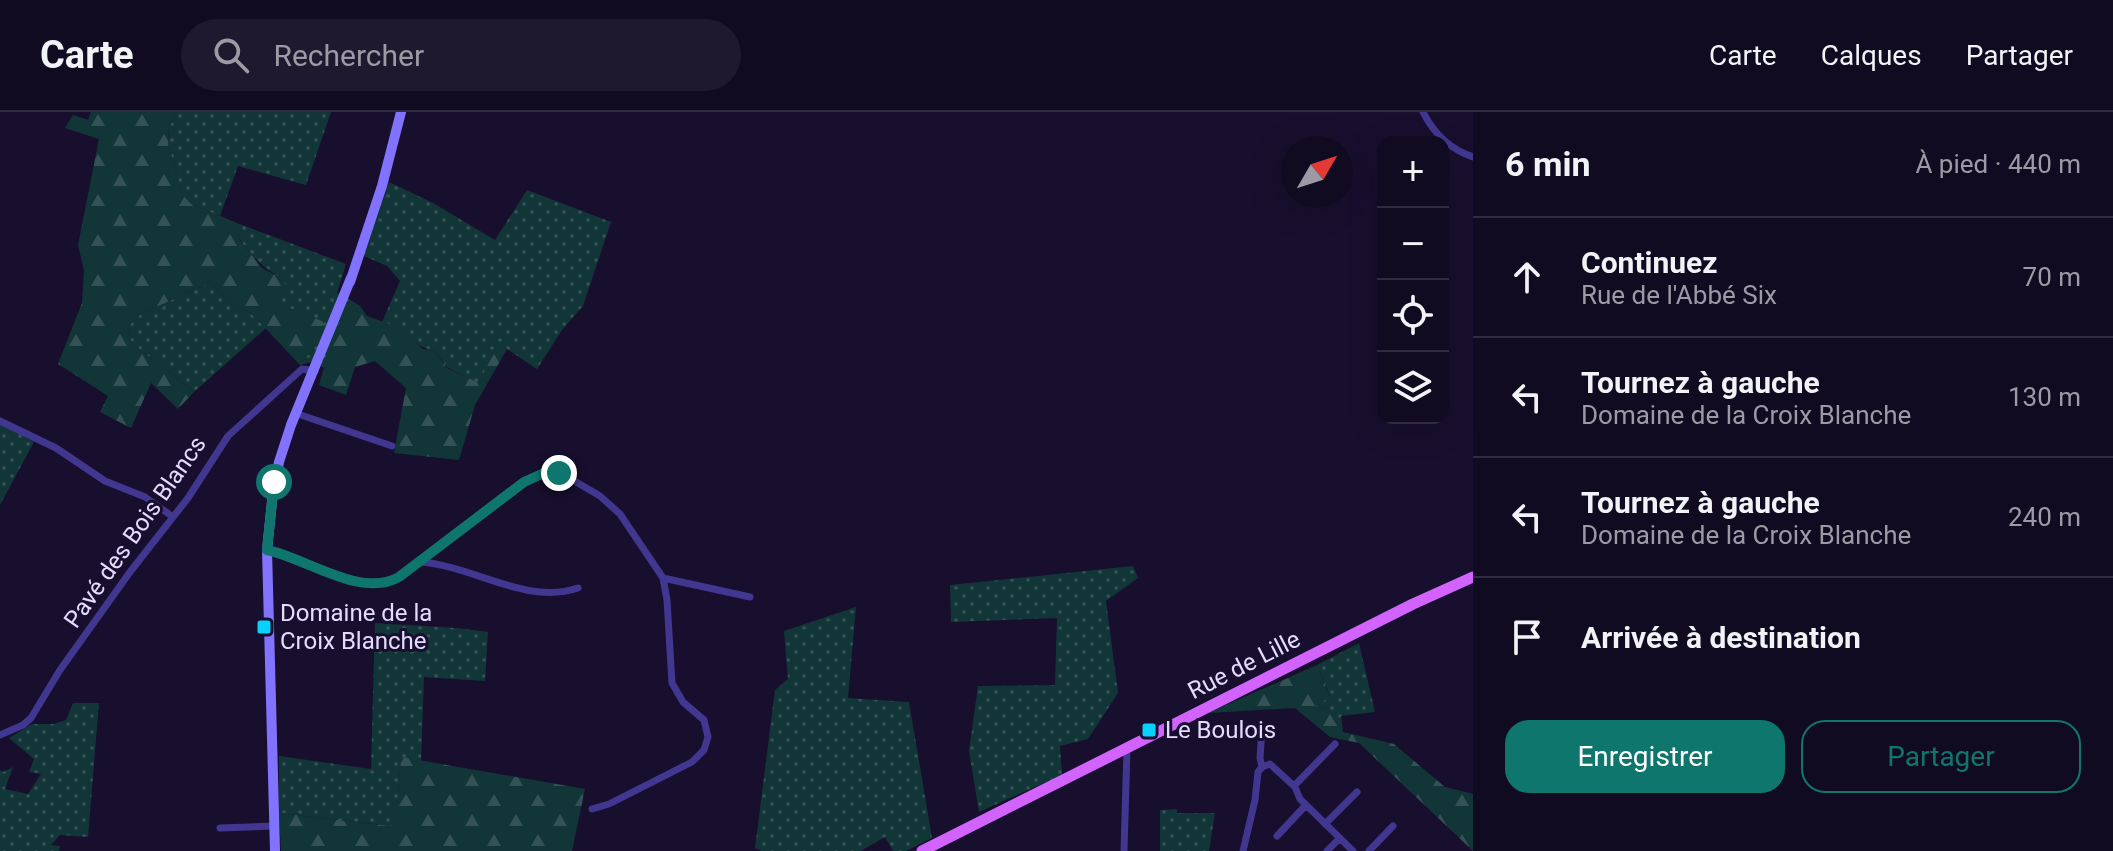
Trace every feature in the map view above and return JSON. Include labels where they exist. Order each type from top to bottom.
[{"type":"main road","points":[[275,851],[267,550],[270,516],[290,434],[351,278],[382,186],[401,112]]},
{"type":"main road","name":"Rue de Lille","points":[[922,851],[1473,571]]},
{"type":"main road","name":"Rue de Lille","points":[[1413,604],[1473,577]]},
{"type":"street","points":[[1423,112],[1441,139],[1459,152],[1473,157]]},
{"type":"street","name":"Pavé des Bois Blancs","points":[[0,735],[31,718],[60,670],[233,430],[302,369],[314,371]]},
{"type":"street","points":[[298,414],[392,446]]},
{"type":"street","points":[[0,421],[62,451],[105,481],[145,497],[173,517]]},
{"type":"street","points":[[267,550],[351,579],[376,584],[394,580],[521,484],[539,474],[555,472],[609,503],[663,578],[667,595],[672,683],[683,702],[704,720],[708,732],[706,746],[692,762],[609,804],[592,809]]},
{"type":"street","points":[[436,548],[450,567]]},
{"type":"street","points":[[418,562],[450,567],[505,585],[546,592],[560,593],[578,588]]},
{"type":"street","points":[[663,578],[750,597]]},
{"type":"street","points":[[1243,851],[1262,767],[1262,728]]},
{"type":"street","points":[[1294,786],[1335,744]]},
{"type":"street","points":[[1124,851],[1127,748]]},
{"type":"street","points":[[1262,767],[1272,764],[1294,786],[1306,805],[1353,851]]},
{"type":"street","points":[[1325,824],[1357,792]]},
{"type":"street","points":[[1277,836],[1306,805]]},
{"type":"street","points":[[220,828],[274,826]]},
{"type":"street","points":[[1369,851],[1393,826]]},
{"type":"street","points":[[1327,851],[1340,838]]},
{"type":"green space","points":[[91,112],[177,112],[169,128],[168,144],[182,194],[191,204],[242,225],[239,239],[262,268],[283,279],[289,292],[281,292],[275,302],[324,322],[316,345],[300,365],[251,313],[230,304],[211,282],[141,314],[127,327],[132,343],[194,392],[178,409],[151,383],[131,428],[100,412],[108,396],[58,364],[82,303],[84,270],[78,245],[99,139],[65,128],[73,115],[88,120]]},
{"type":"green space","points":[[177,112],[331,112],[306,185],[238,166],[220,216],[191,204],[182,194],[168,144],[169,128]]},
{"type":"green space","points":[[389,182],[433,203],[495,240],[527,190],[611,222],[583,306],[562,330],[537,369],[498,343],[479,384],[447,367],[435,351],[382,322],[400,281],[387,266],[364,256]]},
{"type":"green space","points":[[242,225],[346,264],[337,293],[349,299],[324,368],[311,362],[300,365],[316,345],[297,312],[274,302],[281,292],[283,279],[264,266],[244,245],[239,238]]},
{"type":"green space","points":[[211,282],[230,304],[251,313],[266,328],[194,392],[132,343],[127,327],[141,314]]},
{"type":"green space","points":[[349,299],[360,306],[367,316],[398,327],[423,349],[435,351],[447,368],[479,383],[498,342],[507,349],[475,405],[459,460],[394,453],[406,388],[375,361],[355,367],[346,395],[319,385]]},
{"type":"green space","points":[[0,423],[34,442],[0,505]]},
{"type":"green space","points":[[1133,566],[1138,578],[1106,601],[1118,693],[1088,739],[1060,746],[1062,775],[979,812],[969,751],[978,686],[1055,685],[1057,618],[951,622],[950,585]]},
{"type":"green space","points":[[856,607],[848,698],[909,702],[932,838],[906,851],[893,851],[885,837],[861,851],[762,851],[755,848],[775,690],[788,679],[784,631]]},
{"type":"green space","points":[[375,623],[488,632],[485,681],[424,677],[421,761],[401,758],[398,796],[391,826],[279,813],[279,756],[371,769]]},
{"type":"green space","points":[[1359,643],[1375,712],[1341,716],[1343,732],[1328,708],[1313,707],[1330,696],[1317,665]]},
{"type":"green space","points":[[1317,665],[1330,697],[1314,707],[1328,708],[1343,732],[1394,744],[1445,787],[1473,794],[1473,851],[1359,743],[1330,737],[1295,708],[1208,713]]},
{"type":"green space","points":[[73,703],[99,703],[88,837],[60,835],[51,845],[60,846],[59,851],[0,851],[0,770],[3,772],[13,767],[5,789],[28,794],[41,774],[29,772],[34,759],[9,738],[32,724],[54,724],[66,720]]},
{"type":"green space","points":[[401,757],[585,789],[572,851],[281,851],[279,813],[390,826],[398,796]]},
{"type":"green space","points":[[1177,809],[1177,813],[1215,813],[1209,851],[1160,851],[1160,810]]},
{"type":"place","name":"Domaine de la Croix Blanche","points":[[264,627]]},
{"type":"place","name":"Le Boulois","points":[[1149,730]]},
{"type":"route","points":[[274,482],[267,550],[321,570],[376,584],[399,577],[524,482],[544,473],[559,473]]}]
